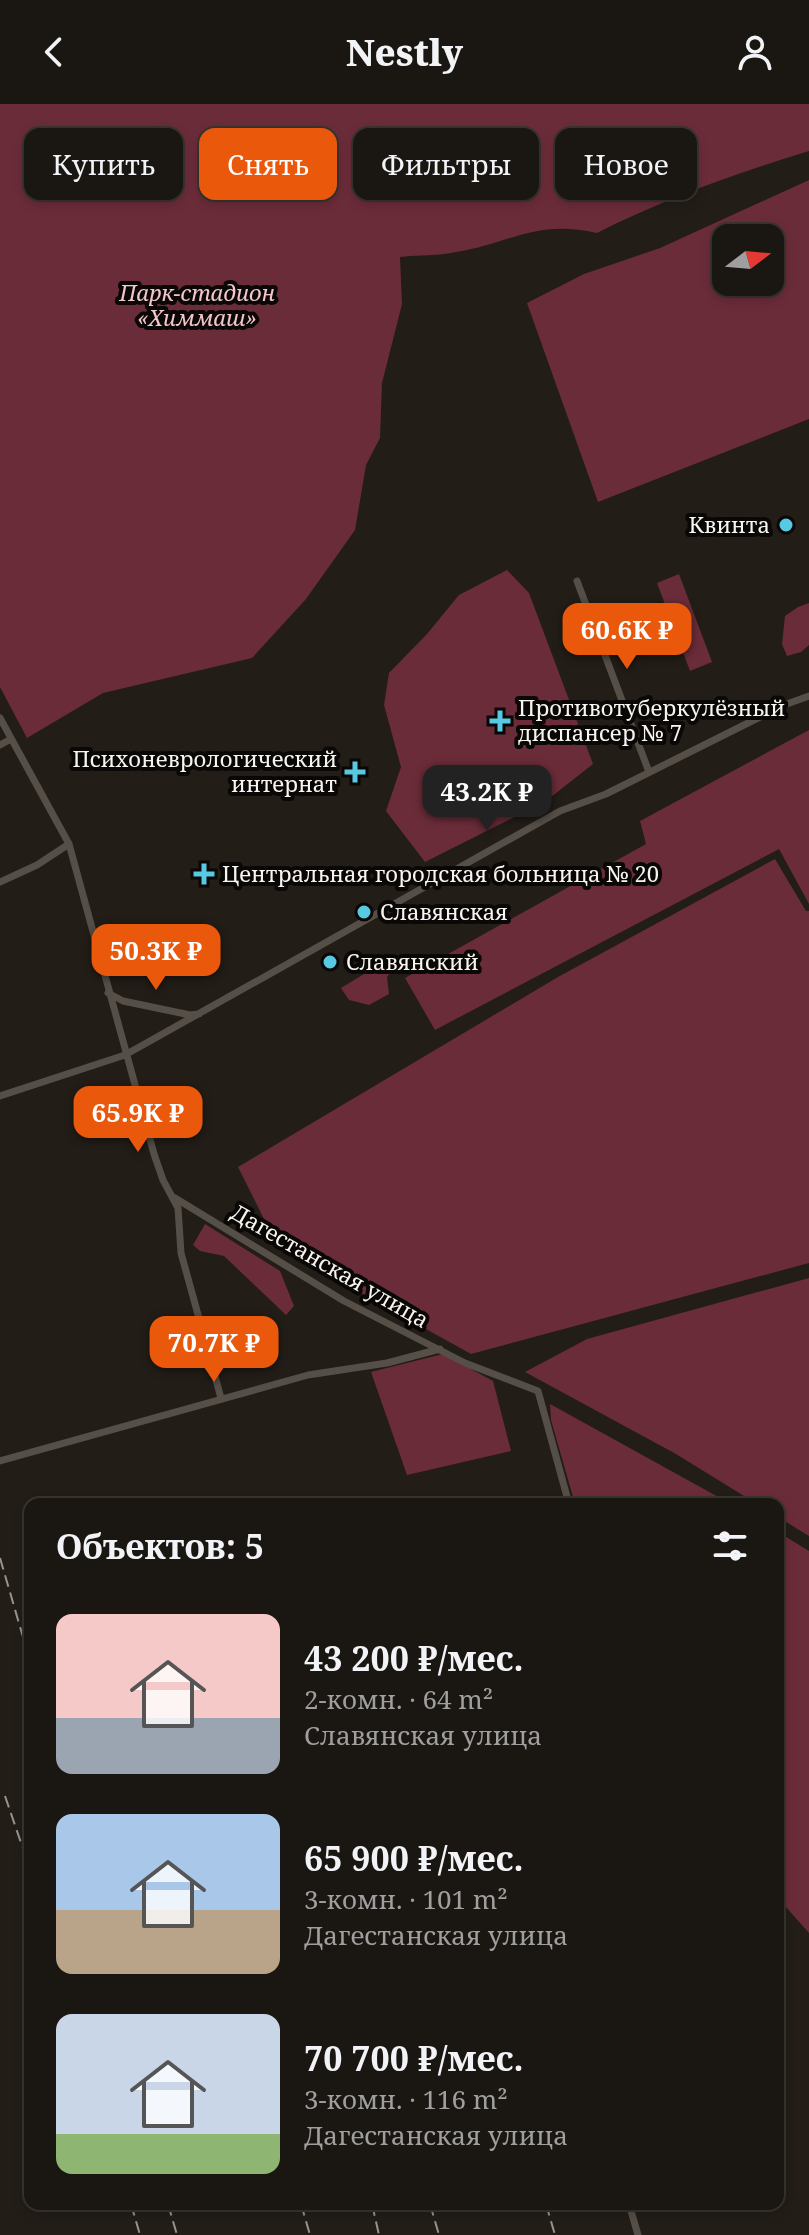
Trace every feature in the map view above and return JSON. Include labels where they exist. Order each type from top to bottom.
[{"type":"street","points":[[577,581],[649,772]]},
{"type":"street","points":[[0,1096],[125,1055],[552,815],[606,794],[809,696]]},
{"type":"street","points":[[0,718],[69,844],[158,1167],[180,1214],[181,1253],[221,1398]]},
{"type":"street","points":[[0,745],[11,739]]},
{"type":"street","points":[[0,882],[37,865],[69,844]]},
{"type":"street","points":[[108,993],[123,1001],[190,1015],[201,1014]]},
{"type":"street","name":"Дагестанская улица","points":[[175,1198],[344,1301],[465,1363],[538,1391],[567,1498]]},
{"type":"street","points":[[0,1461],[308,1375],[387,1363],[440,1349]]},
{"type":"street","points":[[631,2210],[638,2235]]},
{"type":"green space","name":"Парк-стадион «Химмаш»","points":[[0,104],[809,104],[809,151],[697,190],[697,128],[555,128],[555,200],[671,200],[597,233],[576,229],[540,230],[456,252],[400,257],[402,304],[382,383],[380,438],[366,465],[355,530],[306,599],[252,658],[103,693],[27,738],[0,687]]},
{"type":"green space","points":[[809,180],[809,419],[598,502],[527,303],[584,274],[660,248],[712,224],[712,296],[784,296],[784,224],[713,224]]},
{"type":"green space","name":"Противотуберкулёзный диспансер № 7","points":[[507,570],[529,593],[593,764],[546,801],[425,862],[386,811],[401,767],[384,705],[389,673],[459,595]]},
{"type":"green space","points":[[679,574],[712,662],[690,671],[657,583]]},
{"type":"green space","points":[[809,603],[809,645],[801,652],[787,656],[782,644],[785,616]]},
{"type":"green space","points":[[809,730],[809,904],[779,849],[435,1030],[405,978],[646,844],[640,821]]},
{"type":"green space","points":[[775,859],[806,911],[809,911],[809,1263],[471,1354],[278,1247],[238,1167],[558,977]]},
{"type":"green space","points":[[392,957],[396,966],[387,977],[389,994],[369,1005],[349,1000],[341,988]]},
{"type":"green space","points":[[205,1224],[280,1271],[294,1306],[286,1315],[224,1256],[200,1251],[193,1245]]},
{"type":"green space","points":[[809,1278],[809,1536],[784,1521],[784,1498],[747,1498],[676,1454],[525,1372],[587,1339]]},
{"type":"green space","points":[[443,1354],[493,1381],[511,1451],[407,1475],[371,1372]]},
{"type":"green space","points":[[550,1404],[720,1498],[573,1498],[551,1420]]},
{"type":"green space","points":[[784,1536],[809,1551],[809,1933],[784,1905]]},
{"type":"railway","points":[[0,1558],[24,1643]]},
{"type":"railway","points":[[5,1796],[24,1851]]},
{"type":"railway","points":[[133,2210],[140,2235]]},
{"type":"railway","points":[[170,2210],[177,2235]]},
{"type":"railway","points":[[303,2210],[310,2235]]},
{"type":"railway","points":[[373,2210],[379,2235]]},
{"type":"railway","points":[[432,2210],[439,2235]]},
{"type":"railway","points":[[548,2210],[555,2235]]},
{"type":"place","name":"Квинта","points":[[786,525]]},
{"type":"place","name":"Противотуберкулёзный диспансер № 7","points":[[500,721]]},
{"type":"place","name":"Психоневрологический интернат","points":[[355,772]]},
{"type":"place","name":"Центральная городская больница № 20","points":[[204,874]]},
{"type":"place","name":"Славянская","points":[[364,912]]},
{"type":"place","name":"Славянский","points":[[330,962]]}]
